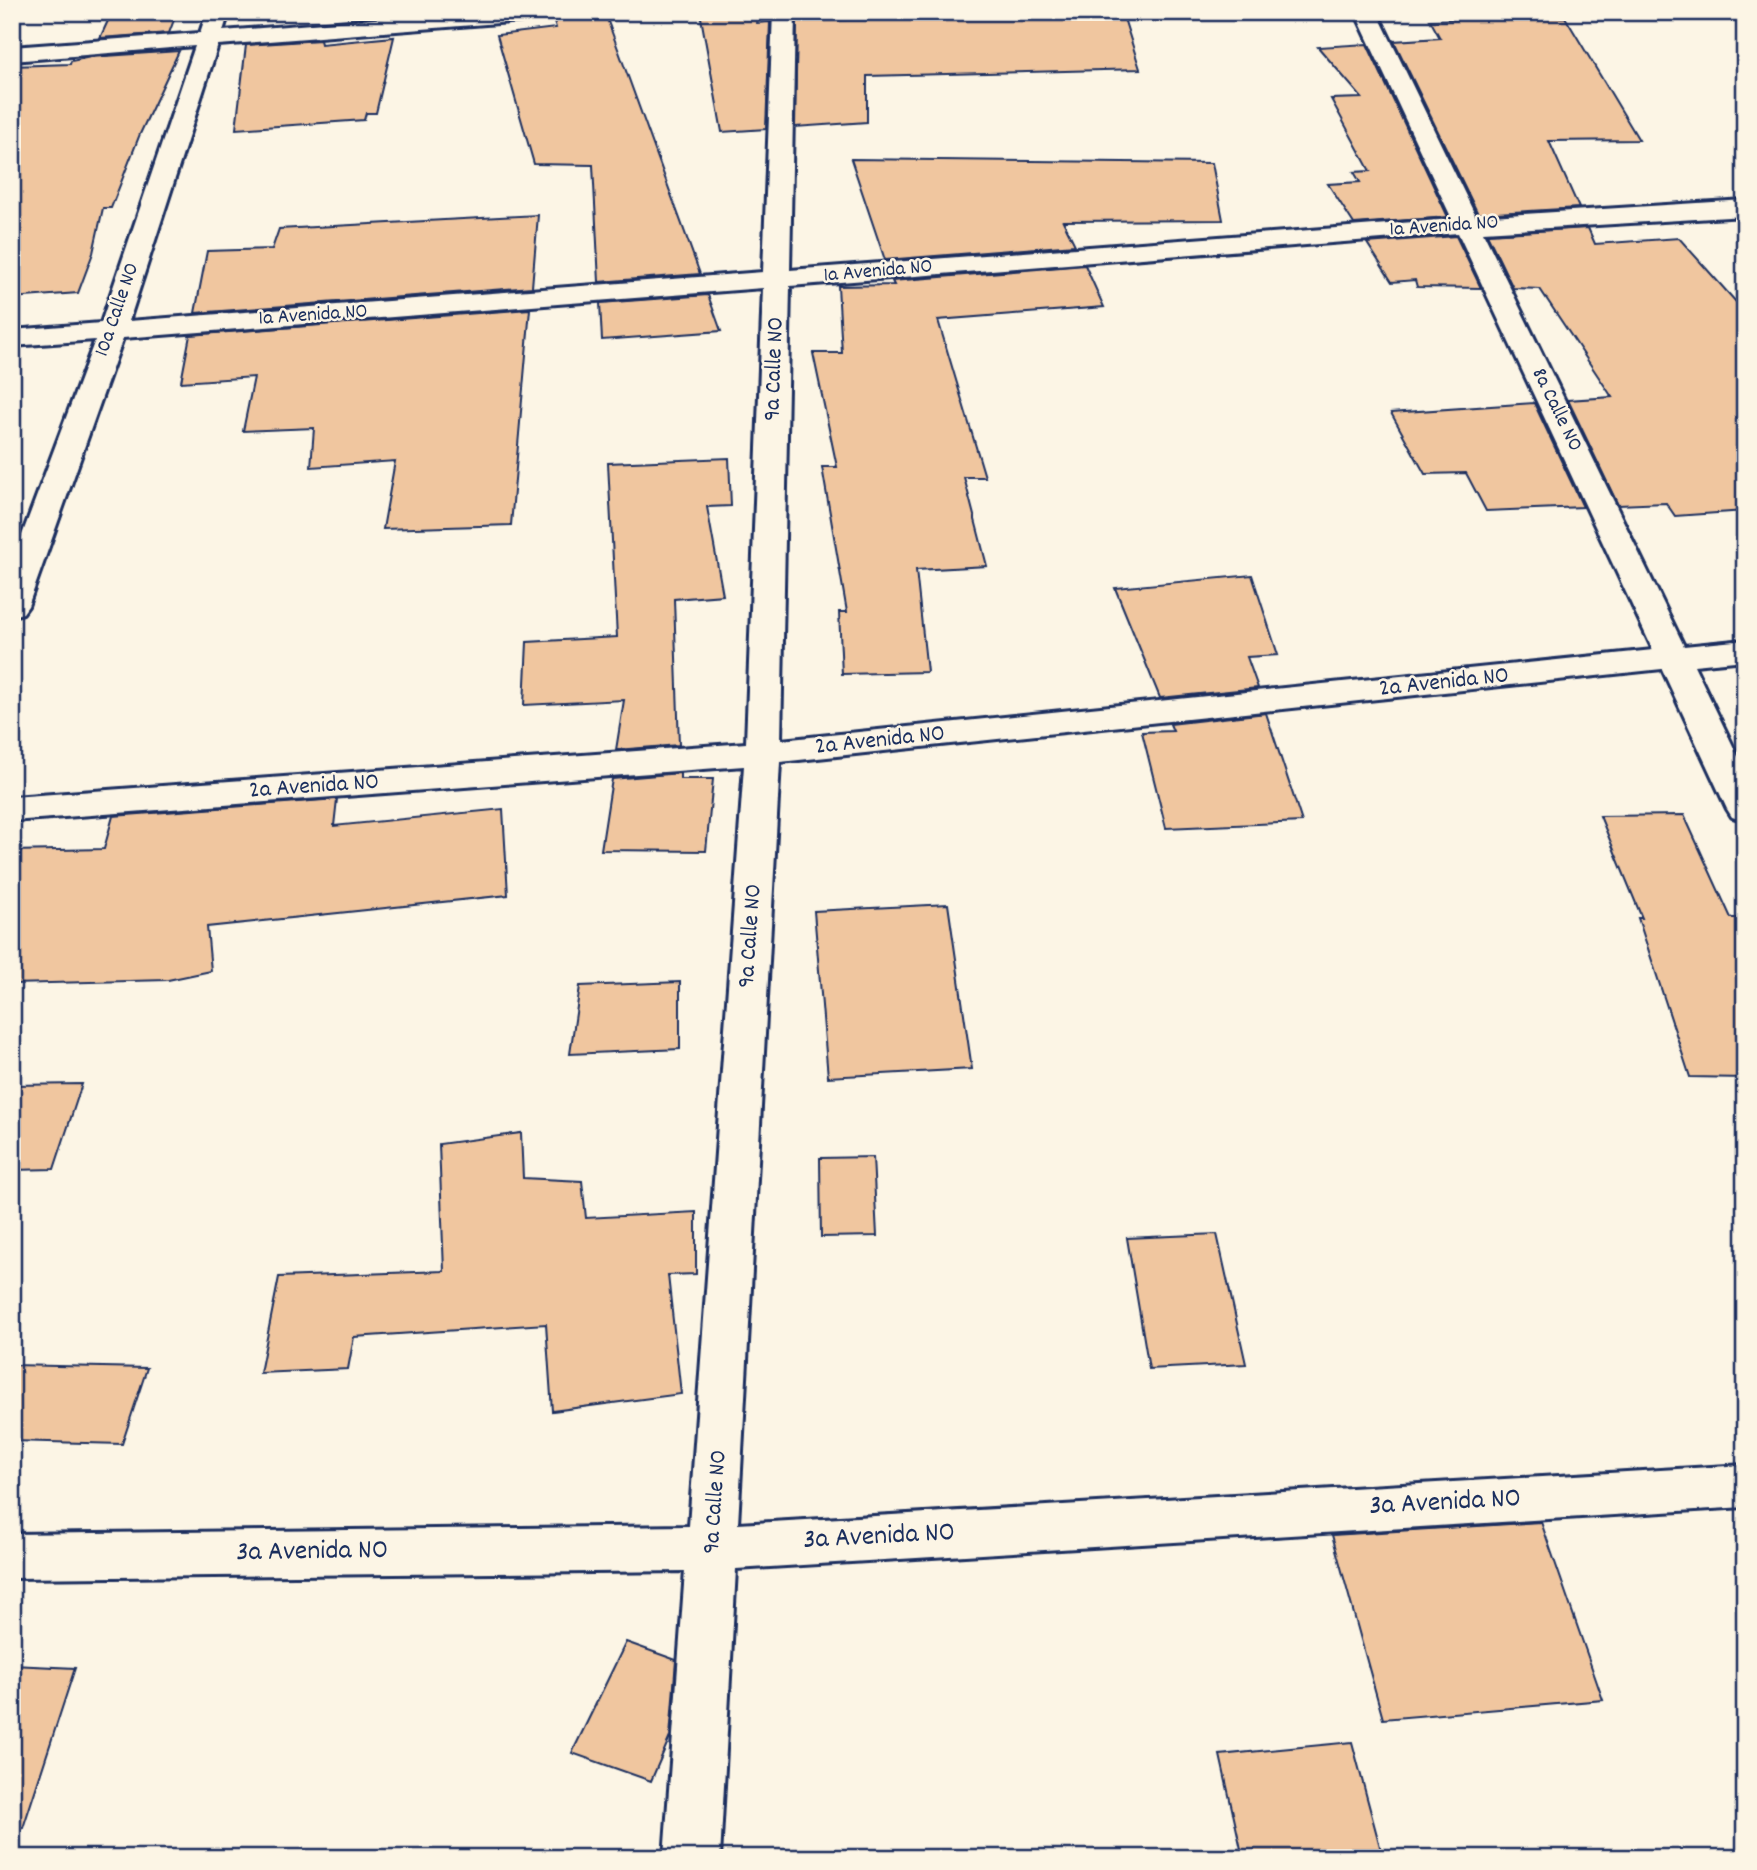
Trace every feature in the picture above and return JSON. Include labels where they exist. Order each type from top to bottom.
[{"type":"street","name":"10a Calle NO","points":[[12,606],[111,331],[218,12]]},
{"type":"street","points":[[12,54],[549,12]]},
{"type":"street","name":"9a Calle NO","points":[[692,1858],[763,753],[785,12]]},
{"type":"street","name":"8a Calle NO","points":[[1366,12],[1745,809]]},
{"type":"street","name":"1a Avenida NO","points":[[12,338],[1468,225],[1745,208]]},
{"type":"street","name":"2a Avenida NO","points":[[12,809],[763,753],[1745,650]]},
{"type":"street","name":"3a Avenida NO","points":[[12,1556],[713,1548],[1745,1486]]},
{"type":"building","points":[[112,12],[177,12],[169,33],[100,38]]},
{"type":"building","points":[[700,12],[754,12],[757,23],[770,22],[766,129],[722,132]]},
{"type":"building","points":[[1055,12],[1122,12],[1140,69],[867,76],[867,122],[795,127],[797,21],[1057,16]]},
{"type":"building","points":[[606,16],[700,274],[599,282],[593,165],[534,164],[497,35],[556,28],[554,21]]},
{"type":"building","points":[[1565,17],[1639,140],[1549,141],[1579,208],[1478,214],[1394,41],[1440,38],[1430,20]]},
{"type":"building","points":[[394,37],[376,113],[366,113],[364,120],[236,129],[246,45],[320,40],[321,44]]},
{"type":"building","points":[[1367,44],[1448,217],[1354,224],[1328,184],[1360,182],[1354,172],[1370,171],[1331,99],[1362,98],[1318,47]]},
{"type":"building","points":[[179,51],[140,134],[111,208],[103,208],[93,253],[78,293],[12,298],[12,66],[70,64],[71,61],[91,57]]},
{"type":"building","points":[[851,159],[1212,163],[1223,220],[1063,221],[1075,245],[885,260]]},
{"type":"building","points":[[538,215],[532,287],[195,313],[207,251],[272,249],[279,229]]},
{"type":"building","points":[[1588,228],[1595,244],[1679,238],[1745,312],[1745,511],[1675,516],[1666,503],[1618,505],[1568,400],[1612,397],[1540,289],[1513,288],[1487,234]]},
{"type":"building","points":[[1456,236],[1481,288],[1417,287],[1415,280],[1392,282],[1367,243]]},
{"type":"building","points":[[1085,265],[1104,307],[938,320],[985,477],[964,477],[987,566],[916,570],[927,672],[842,674],[839,612],[847,612],[822,467],[837,467],[813,353],[842,353],[838,286],[894,285],[892,281]]},
{"type":"building","points":[[708,295],[721,331],[602,340],[600,303]]},
{"type":"building","points":[[530,309],[511,525],[383,529],[395,461],[311,467],[314,428],[243,431],[254,377],[181,382],[190,335]]},
{"type":"building","points":[[1534,403],[1583,507],[1486,511],[1466,473],[1425,474],[1391,413]]},
{"type":"building","points":[[729,458],[731,506],[707,507],[723,595],[674,599],[679,745],[616,750],[624,700],[524,705],[527,642],[617,637],[608,463]]},
{"type":"building","points":[[1252,575],[1278,655],[1247,657],[1258,688],[1160,698],[1115,588]]},
{"type":"building","points":[[1266,713],[1302,822],[1166,828],[1142,732],[1173,731],[1170,724]]},
{"type":"building","points":[[680,773],[680,779],[713,779],[706,851],[601,850],[612,779]]},
{"type":"building","points":[[337,799],[334,826],[503,809],[508,895],[207,927],[211,971],[168,980],[12,984],[12,851],[104,849],[113,816]]},
{"type":"building","points":[[1684,815],[1731,918],[1745,918],[1745,1078],[1690,1077],[1638,918],[1642,918],[1600,816]]},
{"type":"building","points":[[948,904],[972,1069],[828,1077],[814,911]]},
{"type":"building","points":[[680,982],[680,1049],[570,1054],[580,986]]},
{"type":"building","points":[[82,1084],[54,1169],[12,1170],[12,1085]]},
{"type":"building","points":[[521,1133],[523,1178],[582,1181],[586,1218],[696,1212],[696,1274],[668,1275],[681,1394],[552,1411],[546,1324],[354,1337],[348,1369],[260,1373],[279,1277],[444,1271],[439,1144]]},
{"type":"building","points":[[873,1157],[877,1236],[821,1237],[820,1158]]},
{"type":"building","points":[[1217,1234],[1246,1364],[1149,1369],[1127,1238]]},
{"type":"building","points":[[12,1365],[147,1368],[122,1444],[12,1441]]},
{"type":"building","points":[[1541,1522],[1603,1700],[1383,1719],[1332,1535]]},
{"type":"building","points":[[626,1642],[676,1660],[670,1737],[651,1781],[572,1753]]},
{"type":"building","points":[[12,1665],[75,1668],[23,1828],[12,1827]]},
{"type":"building","points":[[1352,1742],[1383,1858],[1243,1858],[1220,1755]]}]
